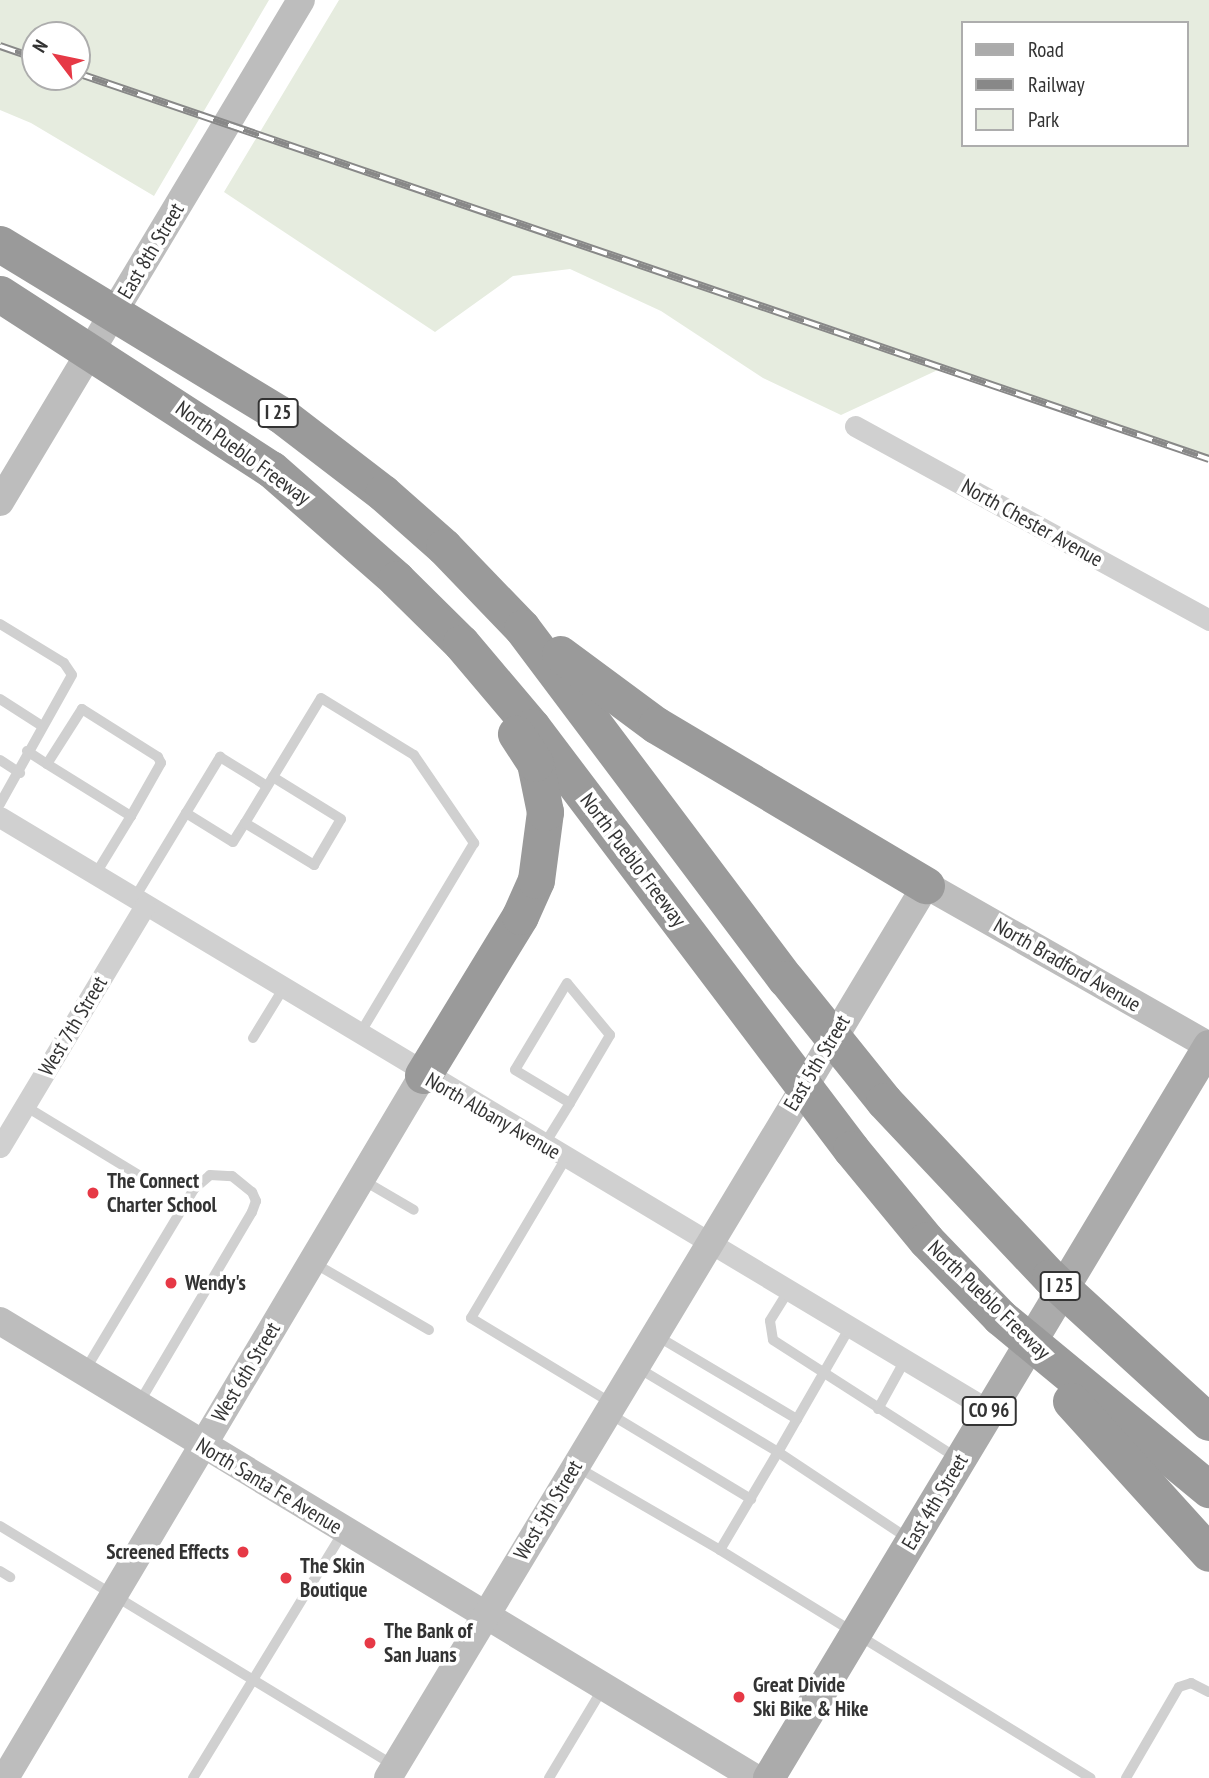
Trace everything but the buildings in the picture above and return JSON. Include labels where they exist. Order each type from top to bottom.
[{"type":"highway","name":"I 25","points":[[0,244],[280,414],[404,511],[522,628],[786,979],[884,1101],[999,1224],[1124,1346],[1209,1422]]},
{"type":"highway","name":"North Pueblo Freeway","points":[[0,294],[271,469],[357,541],[461,643],[532,727],[851,1149],[963,1280],[1087,1405],[1209,1489]]},
{"type":"highway","points":[[522,628],[656,725],[926,885]]},
{"type":"highway","points":[[424,1075],[520,916],[536,880],[544,846],[545,811],[535,763],[461,643]]},
{"type":"highway","points":[[1124,1346],[1209,1400]]},
{"type":"highway","points":[[1087,1405],[1209,1553]]},
{"type":"main road","name":"East 4th Street","points":[[769,1778],[1209,1046]]},
{"type":"street","name":"East 8th Street","points":[[0,502],[302,0]]},
{"type":"street","name":"North Chester Avenue","points":[[855,426],[1209,620]]},
{"type":"street","name":"North Albany Avenue","points":[[0,817],[424,1075],[989,1410]]},
{"type":"street","name":"North Bradford Avenue","points":[[926,885],[1209,1046]]},
{"type":"street","name":"East 5th Street","points":[[709,1243],[926,885]]},
{"type":"street","name":"West 7th Street","points":[[0,1147],[140,902]]},
{"type":"street","name":"West 6th Street","points":[[5,1778],[424,1075]]},
{"type":"street","name":"West 5th Street","points":[[391,1772],[709,1243]]},
{"type":"street","name":"North Santa Fe Avenue","points":[[0,1321],[484,1617],[755,1778]]},
{"type":"lane","points":[[0,624],[70,669],[67,686],[27,751],[20,773],[0,804]]},
{"type":"lane","points":[[186,813],[233,842],[321,698],[414,755],[474,843],[359,1035]]},
{"type":"lane","points":[[0,699],[42,726]]},
{"type":"lane","points":[[47,764],[82,709],[158,757],[156,774],[95,875]]},
{"type":"lane","points":[[27,751],[131,816]]},
{"type":"lane","points":[[140,902],[186,813],[220,757],[341,819],[314,865],[246,823]]},
{"type":"lane","points":[[0,760],[20,773]]},
{"type":"lane","points":[[544,1145],[570,1103],[610,1035],[567,983],[515,1070],[570,1103]]},
{"type":"lane","points":[[253,1038],[283,989]]},
{"type":"lane","points":[[24,1106],[149,1182]]},
{"type":"lane","points":[[566,1158],[471,1318],[751,1499]]},
{"type":"lane","points":[[84,1372],[194,1189],[210,1175],[232,1176],[252,1192],[256,1201],[252,1212],[138,1406]]},
{"type":"lane","points":[[361,1179],[414,1210]]},
{"type":"lane","points":[[312,1261],[429,1330]]},
{"type":"lane","points":[[789,1290],[770,1321],[773,1340],[960,1460]]},
{"type":"lane","points":[[720,1550],[850,1327]]},
{"type":"lane","points":[[654,1335],[797,1419]]},
{"type":"lane","points":[[878,1409],[905,1360]]},
{"type":"lane","points":[[635,1367],[778,1452],[911,1541]]},
{"type":"lane","points":[[575,1466],[720,1550],[854,1636],[1091,1778]]},
{"type":"lane","points":[[0,1526],[253,1680],[391,1772]]},
{"type":"lane","points":[[193,1778],[344,1531]]},
{"type":"lane","points":[[1126,1778],[1179,1687],[1191,1683],[1209,1692]]},
{"type":"lane","points":[[549,1778],[603,1688]]},
{"type":"green space","points":[[0,0],[269,0],[154,196],[31,123],[0,110]]},
{"type":"green space","points":[[339,0],[1209,0],[1209,459],[942,368],[841,415],[763,378],[661,311],[570,269],[513,276],[435,332],[224,192]]},
{"type":"railway","points":[[0,46],[21,53]]},
{"type":"railway","points":[[91,78],[1209,459]]},
{"type":"place","name":"The Connect Charter School","points":[[93,1193]]},
{"type":"place","name":"Wendy's","points":[[171,1283]]},
{"type":"place","name":"Screened Effects","points":[[243,1552]]},
{"type":"place","name":"The Skin Boutique","points":[[286,1578]]},
{"type":"place","name":"The Bank of San Juans","points":[[370,1643]]},
{"type":"place","name":"Great Divide Ski Bike & Hike","points":[[739,1697]]}]
